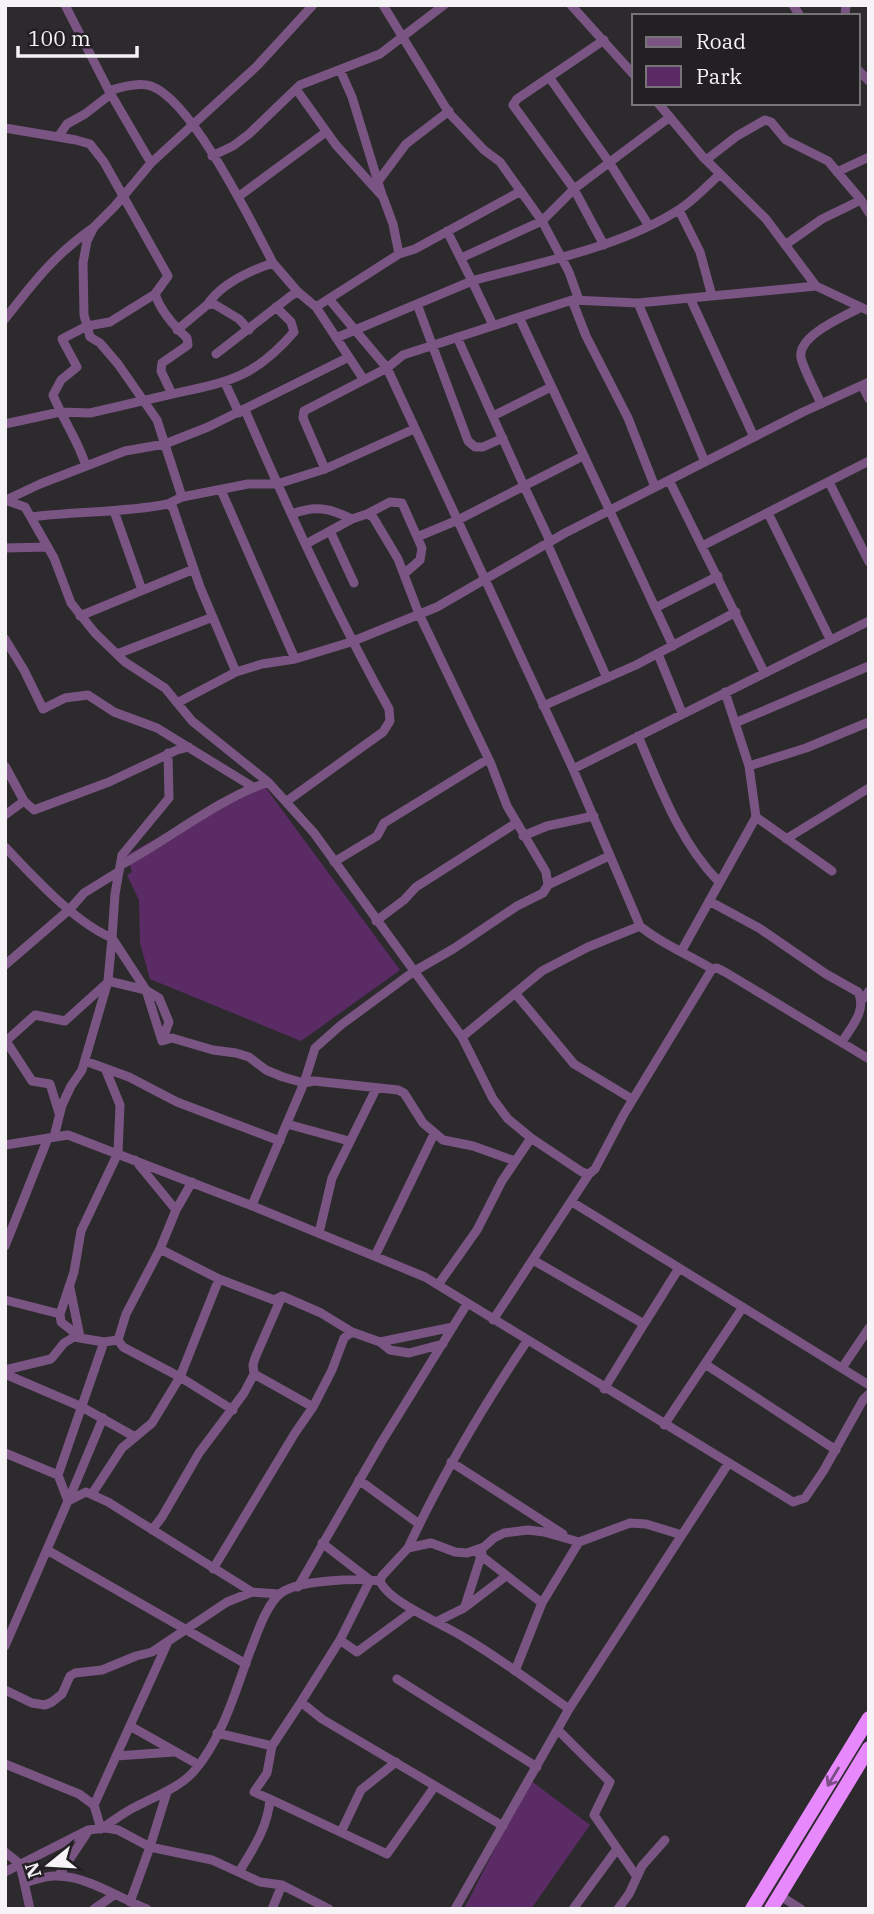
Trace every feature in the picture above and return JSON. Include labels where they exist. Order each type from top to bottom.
[{"type":"highway","points":[[752,1909],[869,1718]]},
{"type":"highway","points":[[771,1909],[869,1748]]},
{"type":"street","points":[[65,5],[110,93],[151,163]]},
{"type":"street","points":[[5,319],[67,246],[94,227],[151,163],[257,66],[313,5]]},
{"type":"street","points":[[383,5],[449,111],[484,150],[500,162],[542,221],[569,272],[586,336],[628,418],[655,487]]},
{"type":"street","points":[[212,156],[249,134],[296,89],[309,81],[380,54],[444,5]]},
{"type":"street","points":[[571,5],[632,73]]},
{"type":"street","points":[[604,40],[517,99],[513,105],[574,189],[604,245]]},
{"type":"street","points":[[340,70],[352,97],[379,180],[399,254]]},
{"type":"street","points":[[549,77],[609,162],[649,226]]},
{"type":"street","points":[[58,137],[67,124],[121,87],[149,85],[171,99],[194,125],[238,197],[272,263],[298,292],[316,307],[364,380]]},
{"type":"street","points":[[296,89],[326,132],[360,174],[383,197]]},
{"type":"street","points":[[660,105],[706,160],[766,219],[816,286],[865,309]]},
{"type":"street","points":[[379,180],[407,144],[449,111]]},
{"type":"street","points":[[461,258],[542,221],[574,189],[670,117]]},
{"type":"street","points":[[706,160],[737,136],[765,120],[771,122],[786,140],[828,162],[869,213]]},
{"type":"street","points":[[5,128],[90,144],[104,162],[169,276],[155,294],[110,322],[87,326],[62,339],[77,367],[61,380],[53,395],[79,443],[86,467]]},
{"type":"street","points":[[238,197],[326,132]]},
{"type":"street","points":[[837,172],[869,157]]},
{"type":"street","points":[[337,338],[472,281],[604,245],[649,226],[679,210],[720,174]]},
{"type":"street","points":[[316,307],[399,254],[520,191]]},
{"type":"street","points":[[785,246],[822,219],[861,200]]},
{"type":"street","points":[[679,210],[700,251],[712,296]]},
{"type":"street","points":[[94,227],[87,241],[83,263],[84,315],[90,337],[100,343],[157,420],[182,497]]},
{"type":"street","points":[[447,231],[493,325]]},
{"type":"street","points":[[177,330],[236,279],[272,263]]},
{"type":"street","points":[[325,469],[303,418],[303,411],[387,368],[402,355],[576,300],[638,303],[816,286]]},
{"type":"street","points":[[216,354],[298,292]]},
{"type":"street","points":[[155,294],[159,306],[177,330],[187,338],[188,345],[162,363],[161,371],[172,394]]},
{"type":"street","points":[[690,298],[754,436]]},
{"type":"street","points":[[329,299],[387,368],[573,769],[640,926],[652,936],[682,950],[712,969],[725,972],[869,1059]]},
{"type":"street","points":[[638,303],[705,462]]},
{"type":"street","points":[[207,305],[214,304],[226,310],[249,330]]},
{"type":"street","points":[[417,304],[468,441],[475,447],[482,447],[503,438]]},
{"type":"street","points":[[5,424],[60,412],[90,413],[142,399],[225,383],[242,376],[258,366],[294,332],[291,322],[276,307]]},
{"type":"street","points":[[821,404],[801,356],[803,344],[812,334],[865,309]]},
{"type":"street","points":[[519,317],[673,646]]},
{"type":"street","points":[[457,337],[607,678]]},
{"type":"street","points":[[6,500],[125,451],[165,444],[242,411],[349,357]]},
{"type":"street","points":[[225,383],[242,411],[351,642],[389,709],[390,721],[383,732],[287,801]]},
{"type":"street","points":[[177,703],[236,672],[262,664],[295,659],[351,642],[437,607],[549,542],[754,436],[865,384],[869,399]]},
{"type":"street","points":[[493,416],[551,387]]},
{"type":"street","points":[[31,517],[168,504],[182,497],[248,484],[277,484],[325,469],[414,429]]},
{"type":"street","points":[[417,537],[458,520],[583,456]]},
{"type":"street","points":[[702,546],[869,461]]},
{"type":"street","points":[[668,480],[764,672]]},
{"type":"street","points":[[829,482],[869,562]]},
{"type":"street","points":[[221,490],[295,659]]},
{"type":"street","points":[[6,500],[24,507],[31,517],[80,616],[117,654],[165,688],[192,721],[268,782],[287,801],[462,1037],[493,1099],[508,1119],[531,1138],[589,1174]]},
{"type":"street","points":[[306,544],[390,502],[402,503],[422,548],[420,560],[404,574]]},
{"type":"street","points":[[168,504],[173,509],[236,672]]},
{"type":"street","points":[[292,514],[311,507],[338,512],[352,519]]},
{"type":"street","points":[[114,511],[142,590]]},
{"type":"street","points":[[768,513],[830,639]]},
{"type":"street","points":[[367,514],[373,517],[398,559],[419,614],[516,823],[546,872],[548,885]]},
{"type":"street","points":[[330,531],[354,583]]},
{"type":"street","points":[[5,548],[48,547]]},
{"type":"street","points":[[80,616],[194,569]]},
{"type":"street","points":[[655,608],[718,576]]},
{"type":"street","points":[[543,706],[658,654],[736,612]]},
{"type":"street","points":[[117,654],[213,617]]},
{"type":"street","points":[[573,769],[869,621]]},
{"type":"street","points":[[5,639],[43,709],[65,698],[88,695],[114,712],[157,728],[253,787]]},
{"type":"street","points":[[658,654],[682,713]]},
{"type":"street","points":[[735,723],[869,666]]},
{"type":"street","points":[[682,950],[756,817],[750,766],[724,692]]},
{"type":"street","points":[[750,766],[806,748],[869,722]]},
{"type":"street","points":[[638,736],[675,820],[701,863],[719,882]]},
{"type":"street","points":[[5,766],[24,801],[34,810],[109,782],[168,753],[189,747]]},
{"type":"street","points":[[5,1246],[51,1138],[62,1105],[85,1061],[108,981],[122,855],[169,798],[168,753]]},
{"type":"street","points":[[334,862],[377,836],[384,823],[488,759]]},
{"type":"street","points":[[5,965],[70,909],[93,885],[199,817],[253,787],[268,782]]},
{"type":"street","points":[[786,839],[869,788]]},
{"type":"street","points":[[5,815],[24,801]]},
{"type":"street","points":[[523,836],[547,826],[594,816]]},
{"type":"street","points":[[756,817],[832,871]]},
{"type":"street","points":[[376,921],[404,900],[416,887],[516,823]]},
{"type":"street","points":[[5,847],[59,902],[97,932],[112,938],[146,990]]},
{"type":"street","points":[[252,1205],[304,1083],[315,1048],[324,1039],[413,972],[517,906],[543,893],[548,885],[609,856]]},
{"type":"street","points":[[709,901],[759,929],[825,974],[858,992],[862,1000]]},
{"type":"street","points":[[462,1037],[542,971],[588,947],[640,926]]},
{"type":"street","points":[[493,1320],[589,1174],[595,1169],[632,1099],[712,969]]},
{"type":"street","points":[[108,981],[146,990],[159,998],[169,1022],[162,1041],[172,1038],[213,1050],[236,1053],[249,1057],[266,1070],[304,1083],[398,1090],[404,1093],[434,1134],[443,1140],[473,1146],[515,1161]]},
{"type":"street","points":[[59,1116],[50,1084],[32,1081],[6,1041],[35,1015],[65,1021],[108,981]]},
{"type":"street","points":[[842,1042],[860,1012],[862,1000],[869,992]]},
{"type":"street","points":[[515,993],[574,1064],[632,1099]]},
{"type":"street","points":[[85,1061],[129,1077],[177,1102],[280,1141]]},
{"type":"street","points":[[80,1337],[61,1322],[60,1314],[70,1286],[81,1231],[118,1153],[120,1105],[105,1068]]},
{"type":"street","points":[[318,1233],[332,1178],[376,1088]]},
{"type":"street","points":[[287,1124],[349,1141]]},
{"type":"street","points":[[374,1256],[434,1134]]},
{"type":"street","points":[[5,1145],[68,1135],[252,1205],[425,1277],[604,1389],[793,1502],[805,1498],[836,1450],[863,1399],[869,1394]]},
{"type":"street","points":[[438,1285],[477,1230],[502,1181],[531,1138]]},
{"type":"street","points":[[134,1159],[176,1210]]},
{"type":"street","points":[[118,1340],[126,1314],[192,1182]]},
{"type":"street","points":[[572,1202],[869,1385]]},
{"type":"street","points":[[160,1249],[219,1279],[274,1300],[282,1296]]},
{"type":"street","points":[[533,1260],[644,1324]]},
{"type":"street","points":[[604,1389],[679,1268]]},
{"type":"street","points":[[92,1494],[122,1448],[152,1423],[180,1377],[219,1279]]},
{"type":"street","points":[[70,1286],[80,1337]]},
{"type":"street","points":[[282,1296],[321,1313],[352,1332],[380,1342],[390,1350],[409,1353],[443,1343]]},
{"type":"street","points":[[152,1530],[199,1453],[233,1410],[254,1374],[255,1358],[282,1296]]},
{"type":"street","points":[[7,1297],[60,1314]]},
{"type":"street","points":[[298,1587],[359,1480],[467,1304]]},
{"type":"street","points":[[664,1425],[743,1307]]},
{"type":"street","points":[[380,1342],[453,1327]]},
{"type":"street","points":[[842,1368],[869,1328]]},
{"type":"street","points":[[213,1569],[287,1445],[313,1407],[332,1370],[344,1338],[352,1332]]},
{"type":"street","points":[[5,1372],[51,1359],[69,1338],[80,1337],[104,1342],[118,1340]]},
{"type":"street","points":[[118,1340],[123,1347],[180,1377],[233,1410]]},
{"type":"street","points":[[435,1786],[387,1854],[254,1792],[267,1773],[272,1746],[375,1580],[408,1548],[478,1415],[527,1341]]},
{"type":"street","points":[[68,1500],[58,1475],[104,1342]]},
{"type":"street","points":[[705,1364],[836,1450]]},
{"type":"street","points":[[5,1372],[82,1407],[135,1437]]},
{"type":"street","points":[[254,1374],[313,1407]]},
{"type":"street","points":[[5,1646],[103,1418]]},
{"type":"street","points":[[5,1453],[58,1475]]},
{"type":"street","points":[[451,1462],[575,1540]]},
{"type":"street","points":[[455,1909],[569,1709],[728,1464]]},
{"type":"street","points":[[359,1480],[419,1524]]},
{"type":"street","points":[[68,1500],[78,1494],[92,1494],[252,1592]]},
{"type":"street","points":[[464,1608],[480,1551],[504,1533],[528,1530],[575,1540],[630,1523],[646,1524],[682,1535]]},
{"type":"street","points":[[514,1671],[542,1603],[575,1540]]},
{"type":"street","points":[[322,1543],[414,1610],[466,1638],[569,1709]]},
{"type":"street","points":[[408,1548],[430,1544],[455,1552],[480,1551],[506,1576],[542,1603]]},
{"type":"street","points":[[47,1550],[246,1664]]},
{"type":"street","points":[[436,1622],[464,1608],[506,1576]]},
{"type":"street","points":[[5,1689],[32,1703],[45,1705],[62,1694],[70,1676],[75,1673],[102,1670],[152,1652],[227,1602],[252,1592],[279,1594],[298,1587],[346,1580],[375,1580]]},
{"type":"street","points":[[101,1829],[134,1807],[167,1792],[194,1772],[217,1732],[262,1620],[279,1594]]},
{"type":"street","points":[[340,1640],[357,1652],[414,1610]]},
{"type":"street","points":[[94,1805],[168,1642]]},
{"type":"street","points":[[397,1679],[537,1767]]},
{"type":"street","points":[[301,1702],[322,1719],[503,1826]]},
{"type":"street","points":[[130,1726],[199,1765]]},
{"type":"street","points":[[558,1730],[610,1782],[594,1815],[636,1877]]},
{"type":"street","points":[[217,1732],[272,1746]]},
{"type":"street","points":[[116,1756],[176,1752]]},
{"type":"street","points":[[341,1832],[360,1790],[396,1762]]},
{"type":"street","points":[[5,1764],[79,1794],[94,1805],[101,1829]]},
{"type":"street","points":[[130,1902],[167,1792]]},
{"type":"street","points":[[239,1872],[264,1829],[270,1799]]},
{"type":"street","points":[[59,1875],[88,1830]]},
{"type":"street","points":[[5,1872],[88,1830],[118,1830],[150,1847],[212,1860],[260,1882],[282,1885],[330,1909]]},
{"type":"street","points":[[618,1909],[642,1866],[665,1840]]},
{"type":"street","points":[[573,1909],[617,1849]]},
{"type":"street","points":[[5,1852],[20,1864],[30,1909]]},
{"type":"street","points":[[24,1883],[59,1875],[85,1882],[147,1909]]},
{"type":"street","points":[[272,1909],[282,1885]]},
{"type":"street","points":[[94,1909],[114,1895]]},
{"type":"street","points":[[779,1895],[801,1909]]},
{"type":"green space","points":[[260,780],[400,970],[301,1041],[150,979],[140,943],[139,900],[127,875],[132,872],[127,855]]},
{"type":"green space","points":[[530,1780],[590,1825],[531,1909],[464,1909]]}]
